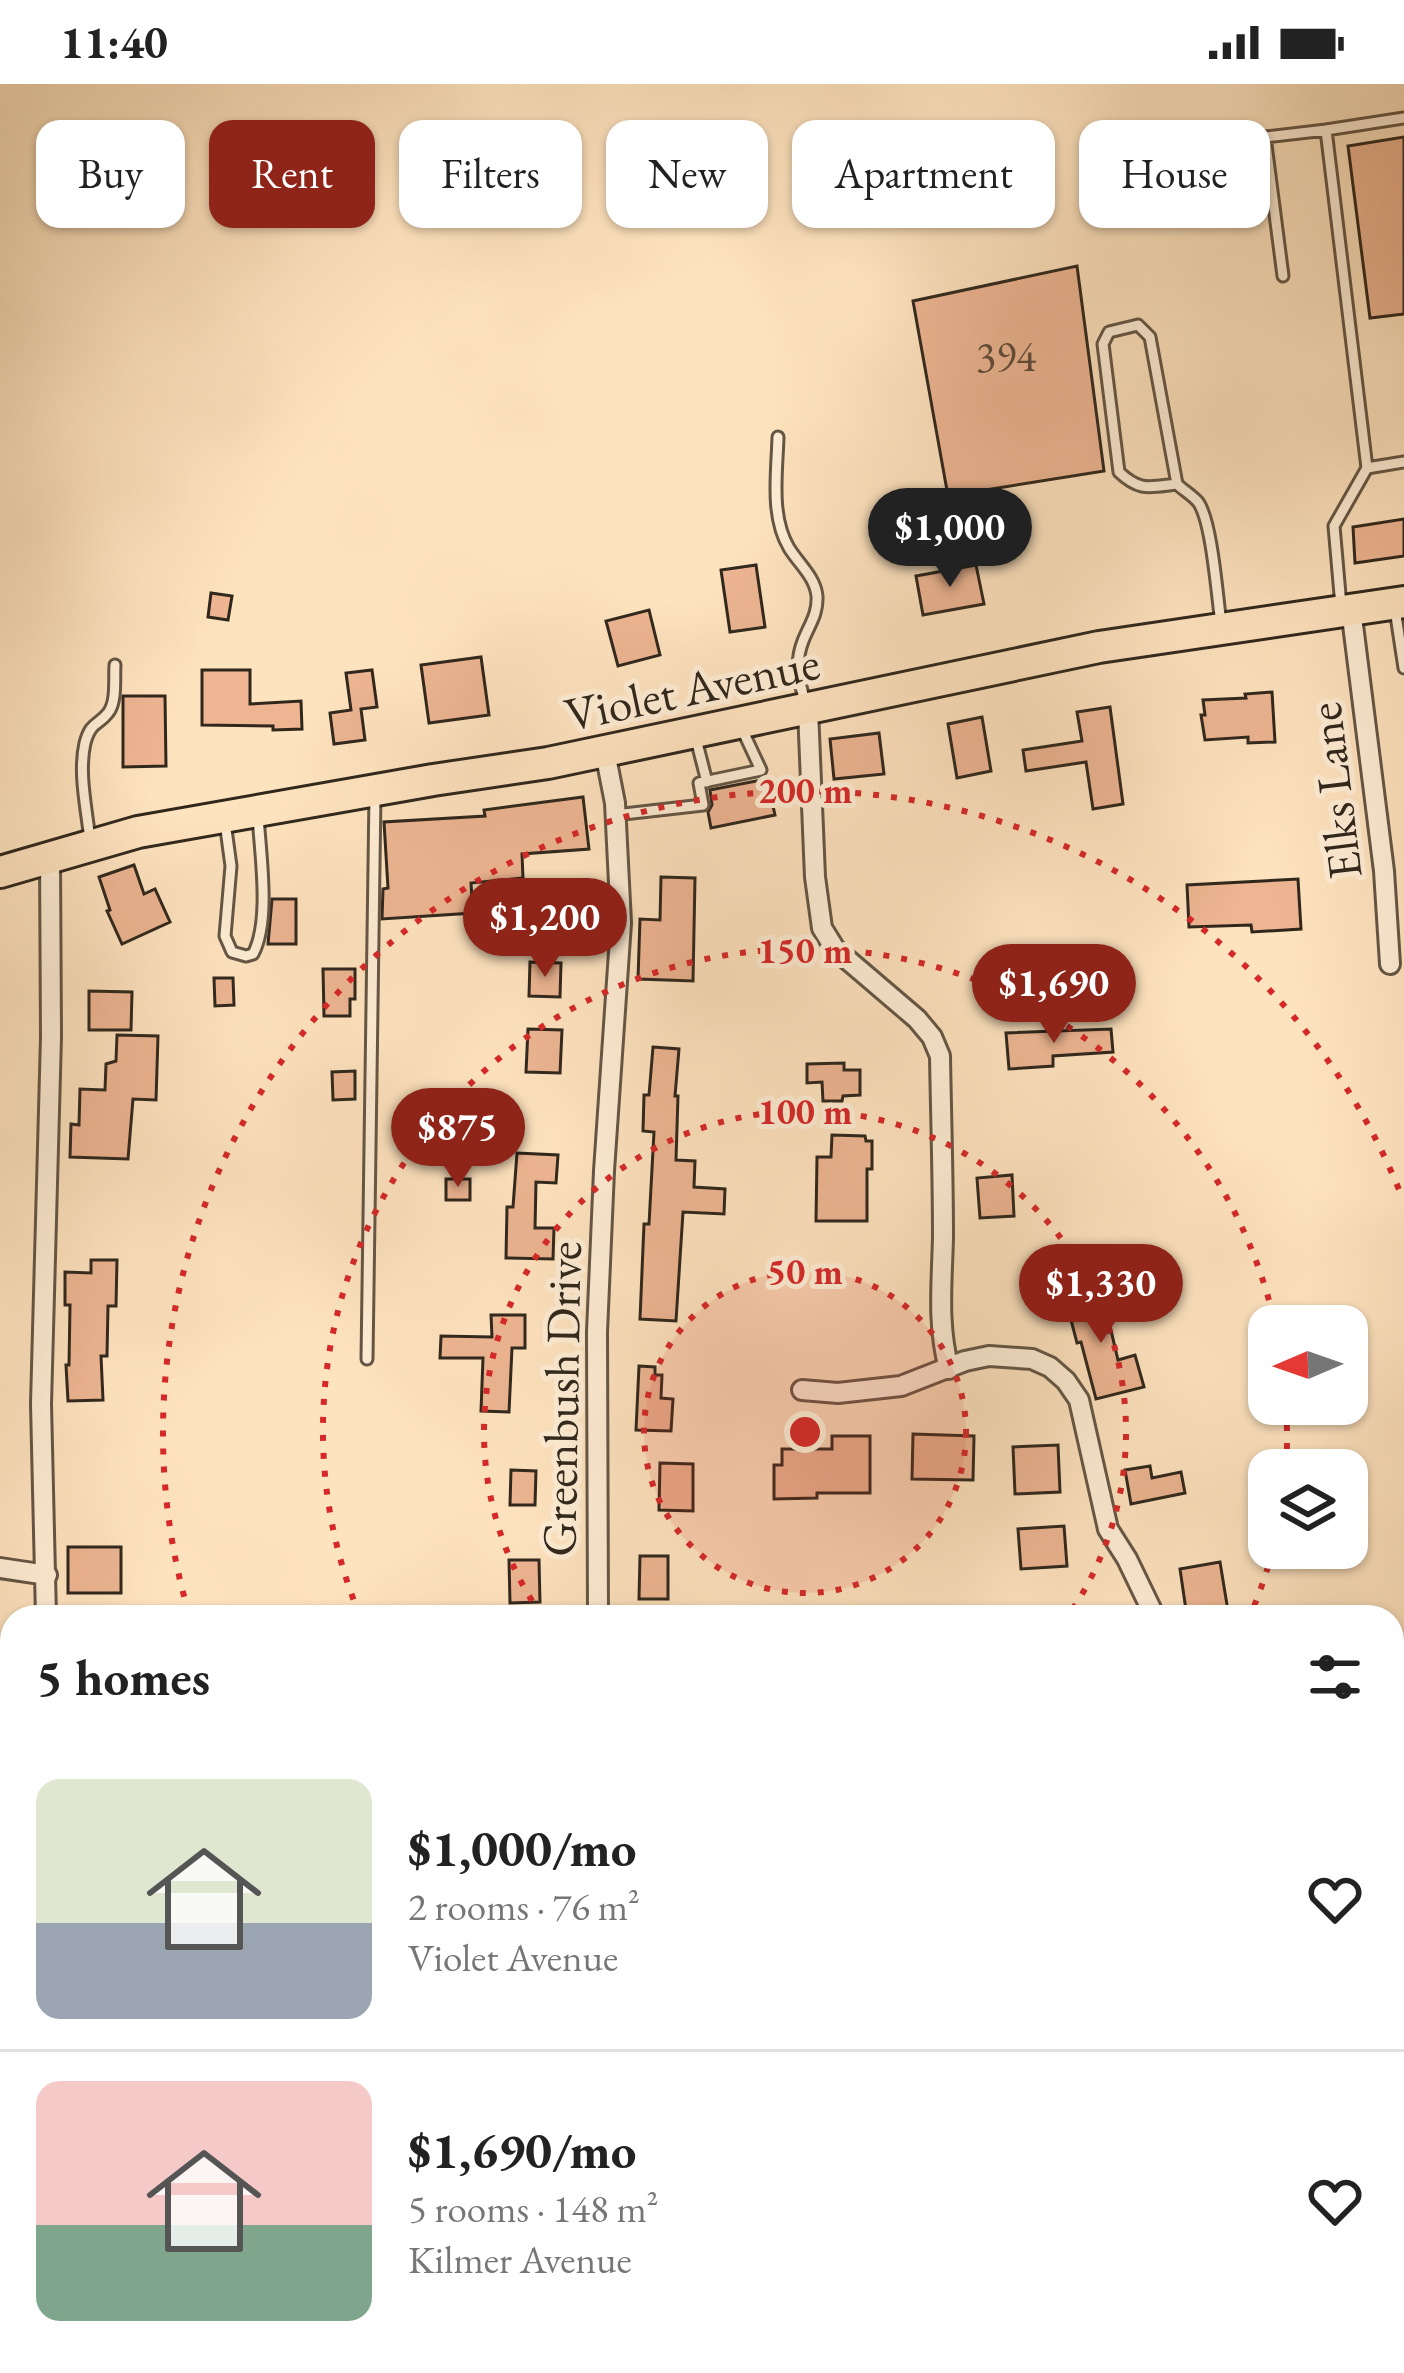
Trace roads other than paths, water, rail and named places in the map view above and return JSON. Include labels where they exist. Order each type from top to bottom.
[{"type":"main road","name":"Violet Avenue","points":[[0,872],[138,832],[605,752],[1099,647],[1399,603]]},
{"type":"street","name":"Elks Lane","points":[[1346,610],[1384,871],[1395,915],[1390,964]]},
{"type":"street","points":[[808,710],[814,878],[822,928],[835,949],[917,1019],[940,1056],[940,1300],[949,1369]]},
{"type":"street","name":"Greenbush Drive","points":[[598,1605],[597,1332],[621,922],[615,815],[605,752]]},
{"type":"street","points":[[46,1605],[41,1404],[51,1037],[50,858]]},
{"type":"street","points":[[802,1390],[838,1393],[901,1386],[965,1361],[1011,1356],[1050,1367],[1079,1400],[1108,1529],[1149,1605]]},
{"type":"street","points":[[0,1568],[47,1575]]},
{"type":"lane","points":[[1283,276],[1265,137],[1404,118]]},
{"type":"lane","points":[[1326,130],[1367,468],[1334,526],[1346,610]]},
{"type":"lane","points":[[1177,484],[1133,485],[1120,472],[1102,344],[1109,332],[1138,325],[1150,337],[1177,484],[1196,499],[1206,515],[1222,629]]},
{"type":"lane","points":[[778,437],[776,511],[788,547],[817,592],[816,616],[802,644],[796,672],[808,710]]},
{"type":"lane","points":[[1367,468],[1404,462]]},
{"type":"lane","points":[[1399,603],[1404,670]]},
{"type":"lane","points":[[91,846],[85,745],[93,723],[111,708],[115,665]]},
{"type":"lane","points":[[615,815],[703,805],[699,783],[761,770],[740,724]]},
{"type":"lane","points":[[694,733],[707,782]]},
{"type":"lane","points":[[368,1359],[375,790]]},
{"type":"lane","points":[[224,817],[231,866],[225,937],[232,952],[253,955],[262,920],[258,811]]}]
